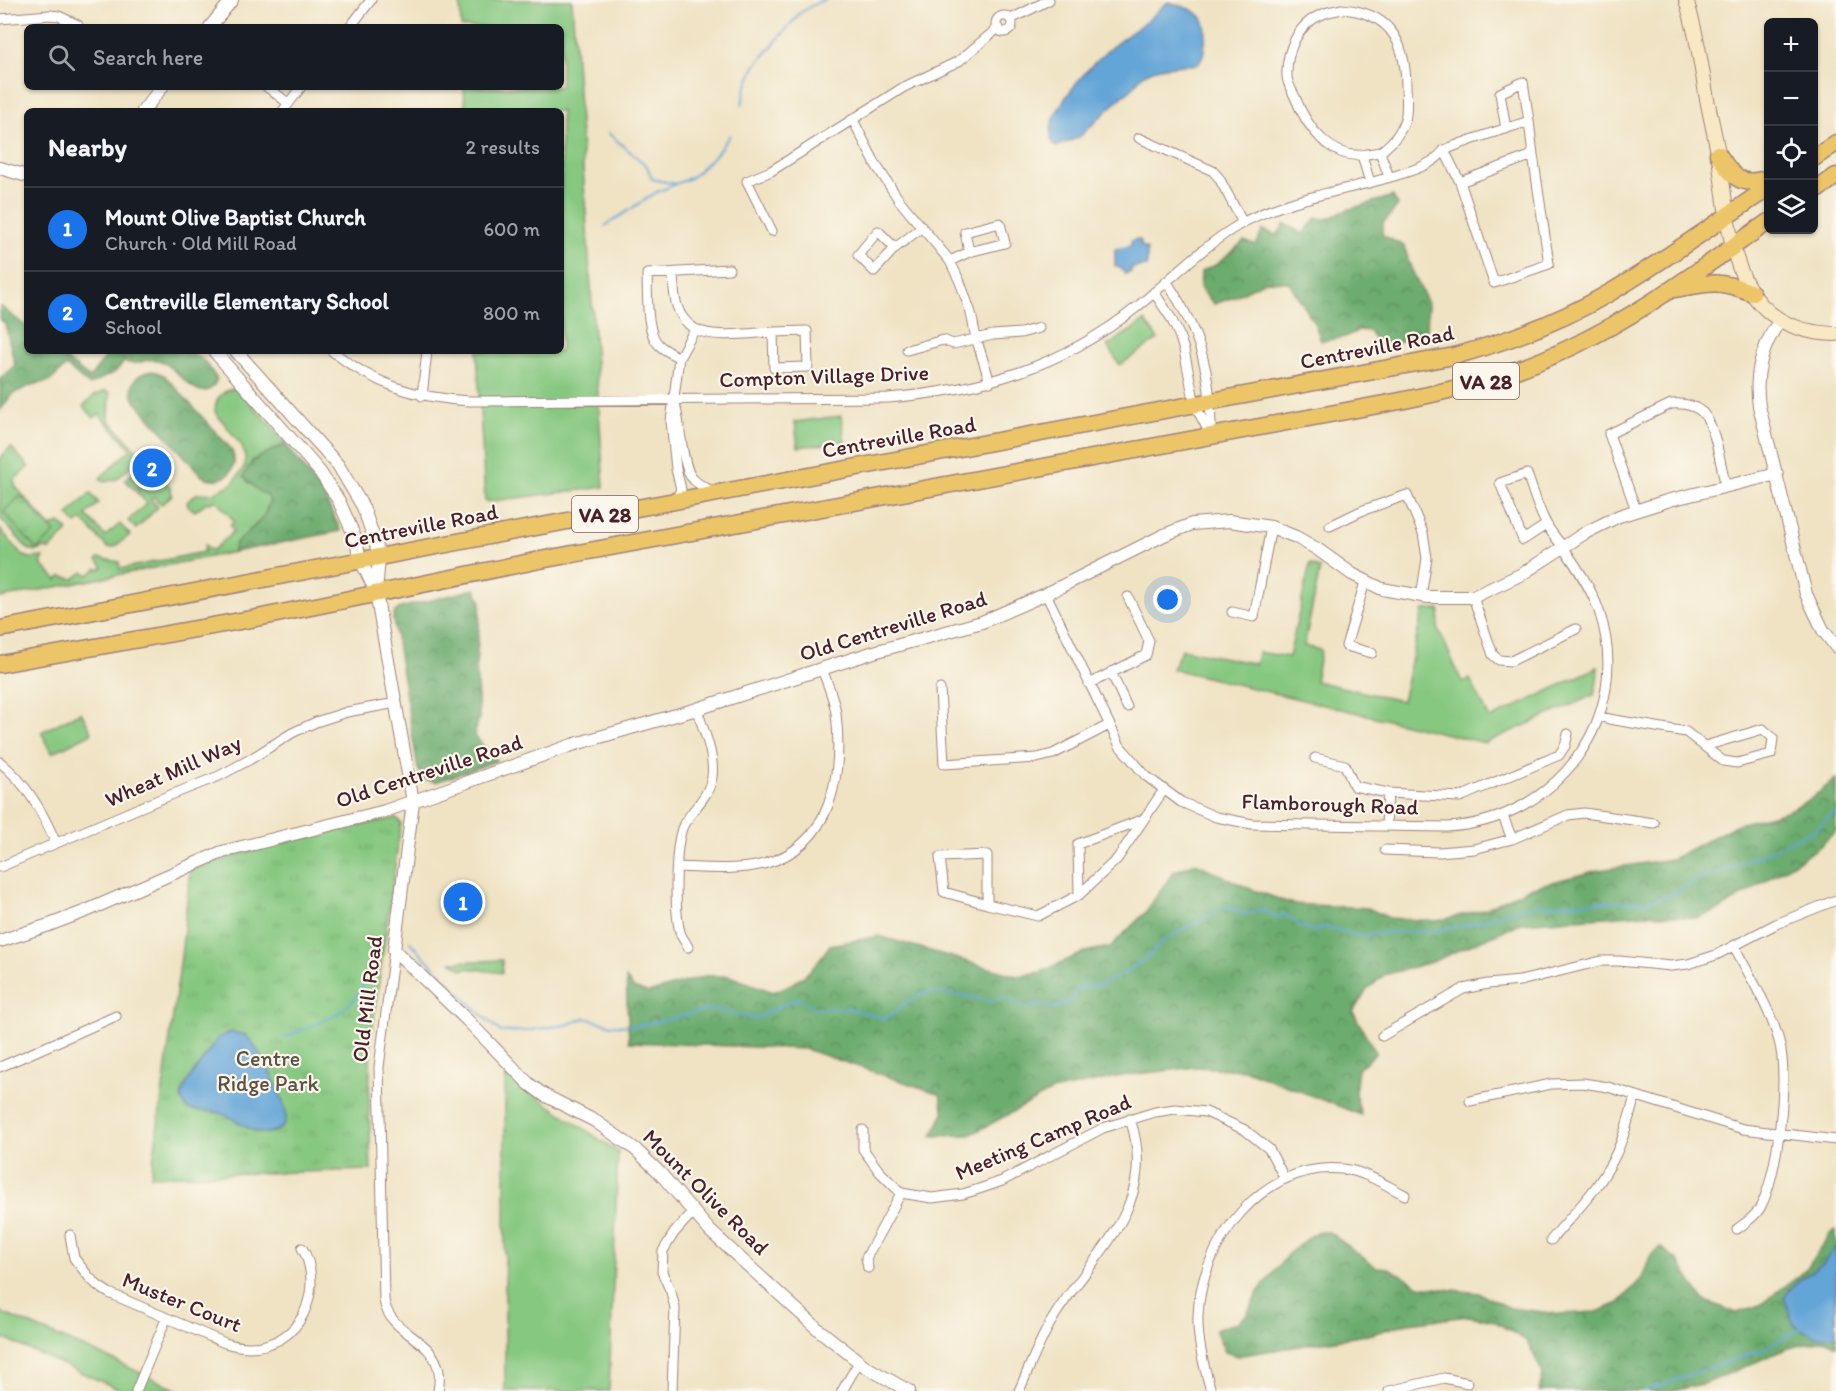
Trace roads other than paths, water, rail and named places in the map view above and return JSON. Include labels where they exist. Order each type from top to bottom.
[{"type":"highway","points":[[1818,155],[1836,143]]},
{"type":"highway","points":[[1718,154],[1731,173],[1741,181],[1750,183],[1764,179]]},
{"type":"highway","points":[[1818,189],[1836,176]]},
{"type":"highway","name":"Centreville Road","points":[[0,629],[1454,356],[1528,333],[1610,293],[1764,191]]},
{"type":"highway","name":"VA 28","points":[[0,664],[201,628],[547,559],[1462,388],[1492,380],[1586,340],[1620,322],[1764,225]]},
{"type":"highway","points":[[1668,290],[1713,282],[1730,284],[1752,293]]},
{"type":"main road","points":[[1686,0],[1698,44],[1732,248],[1744,280],[1765,309],[1779,321],[1799,330],[1836,334]]},
{"type":"street","points":[[212,24],[232,0]]},
{"type":"street","points":[[352,24],[371,0]]},
{"type":"street","points":[[772,231],[747,181],[771,171],[904,87],[959,61],[998,28],[1005,32],[1009,30],[1011,19],[1049,0]]},
{"type":"street","points":[[1341,9],[1358,10],[1379,18],[1394,33],[1403,53],[1407,113],[1402,130],[1393,142],[1380,152],[1362,155],[1348,155],[1319,137],[1298,105],[1287,78],[1289,51],[1300,30],[1322,14],[1341,9]]},
{"type":"street","points":[[0,19],[50,15],[59,16],[76,24]]},
{"type":"street","points":[[1444,150],[1460,182],[1494,283],[1549,264],[1523,82],[1500,93],[1506,129]]},
{"type":"street","points":[[145,108],[160,90]]},
{"type":"street","points":[[270,90],[285,107],[299,90]]},
{"type":"street","points":[[853,120],[879,171],[921,228],[950,261],[971,313],[976,338],[990,382]]},
{"type":"street","name":"Compton Village Drive","points":[[336,354],[376,380],[399,390],[440,399],[470,401],[888,398],[933,394],[990,382],[1068,352],[1121,319],[1215,241],[1243,223],[1285,206],[1412,170],[1435,160],[1444,150],[1529,121]]},
{"type":"street","points":[[1139,138],[1213,171],[1243,223]]},
{"type":"street","points":[[1380,152],[1389,177]]},
{"type":"street","points":[[1362,155],[1370,183]]},
{"type":"street","points":[[1460,182],[1533,155]]},
{"type":"street","points":[[0,168],[24,175]]},
{"type":"street","points":[[950,261],[969,252],[1005,243],[1000,223],[965,232],[969,252]]},
{"type":"street","points":[[895,248],[921,228]]},
{"type":"street","points":[[679,358],[659,345],[653,338],[650,327],[647,274],[729,270]]},
{"type":"street","points":[[673,273],[677,309],[684,320],[695,328],[705,333],[807,331],[808,367],[774,368],[773,332]]},
{"type":"street","points":[[1167,282],[1195,330],[1207,373],[1203,403],[1211,436]]},
{"type":"street","points":[[1154,292],[1179,334],[1203,403],[1211,436]]},
{"type":"street","points":[[1779,321],[1761,358],[1757,389],[1759,406],[1806,594],[1818,621],[1836,647]]},
{"type":"street","points":[[675,501],[681,490],[670,421],[679,358],[695,328]]},
{"type":"street","points":[[907,350],[943,340],[953,344],[1039,328]]},
{"type":"street","points":[[217,354],[320,472],[339,501],[354,535],[361,561],[376,593]]},
{"type":"street","points":[[239,354],[338,465],[363,507],[379,557],[376,593]]},
{"type":"street","points":[[422,396],[427,354]]},
{"type":"street","points":[[674,400],[680,421],[686,465],[690,475],[716,493]]},
{"type":"street","points":[[1636,510],[1609,434],[1671,404],[1682,403],[1694,407],[1703,413],[1711,425],[1726,487]]},
{"type":"street","name":"Flamborough Road","points":[[1046,594],[1120,746],[1133,763],[1163,791],[1199,810],[1252,824],[1459,826],[1482,823],[1525,806],[1552,787],[1575,762],[1599,716],[1607,677],[1607,654],[1605,632],[1591,592],[1563,547],[1546,525],[1527,474],[1500,483],[1523,540],[1546,525]]},
{"type":"street","name":"Old Centreville Road","points":[[0,940],[49,926],[222,852],[362,817],[572,745],[697,709],[883,649],[982,622],[1046,594],[1164,535],[1192,524],[1229,521],[1271,527],[1317,549],[1365,582],[1396,593],[1421,597],[1473,597],[1522,574],[1599,526],[1636,510],[1777,474]]},
{"type":"street","points":[[1330,526],[1361,511],[1407,495],[1423,533],[1427,558],[1421,597]]},
{"type":"street","points":[[1232,612],[1254,617],[1271,527]]},
{"type":"street","points":[[1365,582],[1346,646],[1372,653]]},
{"type":"street","name":"Old Mill Road","points":[[376,593],[413,801],[379,1067],[384,1299],[385,1309],[397,1325],[405,1333],[417,1339],[430,1352],[439,1373],[438,1391]]},
{"type":"street","points":[[1089,684],[1146,655],[1149,641],[1128,597]]},
{"type":"street","points":[[1473,597],[1493,655],[1499,660],[1511,661],[1576,629]]},
{"type":"street","points":[[677,867],[735,868],[768,863],[794,849],[810,836],[820,823],[831,801],[837,773],[836,714],[822,669]]},
{"type":"street","points":[[1112,672],[1127,707]]},
{"type":"street","points":[[940,689],[944,764],[1037,758],[1053,754],[1109,725]]},
{"type":"street","name":"Wheat Mill Way","points":[[0,867],[219,776],[315,722],[347,712],[396,703]]},
{"type":"street","points":[[688,947],[681,935],[679,920],[677,847],[680,833],[687,819],[705,797],[712,776],[711,756],[697,709]]},
{"type":"street","points":[[1599,716],[1686,732],[1723,761],[1737,764],[1771,754],[1773,738],[1763,729],[1705,746]]},
{"type":"street","points":[[1316,758],[1345,765],[1354,786],[1388,794],[1460,797],[1558,755],[1565,746],[1568,734]]},
{"type":"street","points":[[0,762],[20,781],[37,803],[56,843]]},
{"type":"street","points":[[987,904],[987,855],[940,857],[944,892],[987,904],[1038,916],[1079,895],[1117,859],[1163,791]]},
{"type":"street","points":[[1386,826],[1388,794]]},
{"type":"street","points":[[1385,850],[1439,852],[1474,849],[1512,839],[1568,816],[1584,813],[1654,823]]},
{"type":"street","points":[[1503,816],[1512,839]]},
{"type":"street","points":[[1079,895],[1078,844],[1144,819]]},
{"type":"street","points":[[1382,1036],[1454,993],[1475,986],[1520,981],[1601,961],[1671,966],[1688,964],[1836,900]]},
{"type":"street","points":[[1734,946],[1772,1020],[1780,1045],[1783,1073],[1773,1174],[1765,1197],[1754,1215],[1737,1229]]},
{"type":"street","name":"Mount Olive Road","points":[[394,950],[530,1084],[544,1095],[595,1121],[635,1149],[659,1172],[710,1230],[819,1330],[859,1362],[909,1391]]},
{"type":"street","points":[[0,1067],[116,1016]]},
{"type":"street","points":[[1470,1101],[1568,1083],[1598,1085],[1743,1130],[1836,1140]]},
{"type":"street","points":[[1551,1240],[1609,1168],[1616,1155],[1635,1097]]},
{"type":"street","name":"Meeting Camp Road","points":[[901,1192],[932,1198],[963,1194],[1002,1181],[1088,1135],[1130,1119],[1175,1109],[1197,1110],[1245,1130],[1262,1142],[1277,1161],[1285,1179]]},
{"type":"street","points":[[1019,1391],[1055,1314],[1112,1237],[1126,1214],[1135,1184],[1138,1154],[1130,1119]]},
{"type":"street","points":[[863,1130],[863,1149],[879,1171],[901,1192],[866,1258],[868,1268]]},
{"type":"street","points":[[1211,1391],[1198,1329],[1199,1300],[1208,1267],[1223,1236],[1256,1198],[1285,1179],[1315,1170],[1343,1169],[1365,1175],[1405,1195]]},
{"type":"street","points":[[672,1391],[675,1308],[662,1272],[663,1251],[674,1233],[693,1212]]},
{"type":"street","name":"Muster Court","points":[[70,1235],[74,1258],[98,1286],[166,1319],[236,1347],[257,1347],[277,1341],[298,1324],[310,1297],[311,1274],[302,1248]]},
{"type":"street","points":[[136,1391],[166,1319]]},
{"type":"street","points":[[842,1391],[859,1362]]},
{"type":"street","points":[[1395,1390],[1444,1378],[1468,1383]]},
{"type":"water","points":[[1169,2],[1192,10],[1202,18],[1206,32],[1200,62],[1162,68],[1143,75],[1131,90],[1079,137],[1056,147],[1051,137],[1052,124],[1067,96],[1107,51]]},
{"type":"water","points":[[1137,239],[1141,241],[1141,246],[1147,249],[1147,266],[1131,268],[1131,272],[1125,274],[1122,269],[1115,266],[1115,249],[1131,246],[1131,241]]},
{"type":"water","points":[[231,1032],[246,1035],[276,1083],[286,1113],[283,1127],[259,1133],[220,1113],[187,1109],[181,1098],[189,1079],[218,1038]]},
{"type":"water","points":[[1836,1246],[1836,1336],[1815,1337],[1794,1325],[1784,1298],[1794,1284],[1823,1264]]},
{"type":"waterway","points":[[742,105],[745,90],[755,66],[800,13],[826,0]]},
{"type":"waterway","points":[[608,133],[647,166],[652,179],[676,184]]},
{"type":"waterway","points":[[605,226],[655,193],[692,177],[717,153],[730,135]]},
{"type":"waterway","points":[[410,942],[474,1008],[501,1032],[566,1025],[585,1018],[612,1025],[638,1026],[712,1009],[754,1019],[800,999],[815,1008],[851,1009],[886,1019],[912,998],[929,992],[972,997],[991,1002],[1000,998],[1023,1007],[1048,1005],[1055,1008],[1073,999],[1076,990],[1084,986],[1101,984],[1130,970],[1166,939],[1223,908],[1229,907],[1243,914],[1263,910],[1279,918],[1284,914],[1300,926],[1315,931],[1325,926],[1360,936],[1391,932],[1433,931],[1471,924],[1527,906],[1644,902],[1673,894],[1694,882],[1771,851],[1816,829],[1836,811]]},
{"type":"waterway","points":[[285,1037],[333,1016],[353,1001],[366,979],[373,942],[383,937]]},
{"type":"waterway","points":[[1644,1391],[1764,1349],[1802,1327]]},
{"type":"place","name":"Centreville Elementary School","points":[[152,468]]},
{"type":"place","name":"Mount Olive Baptist Church","points":[[463,902]]},
{"type":"park label","name":"Centre Ridge Park","points":[[268,1070]]}]
